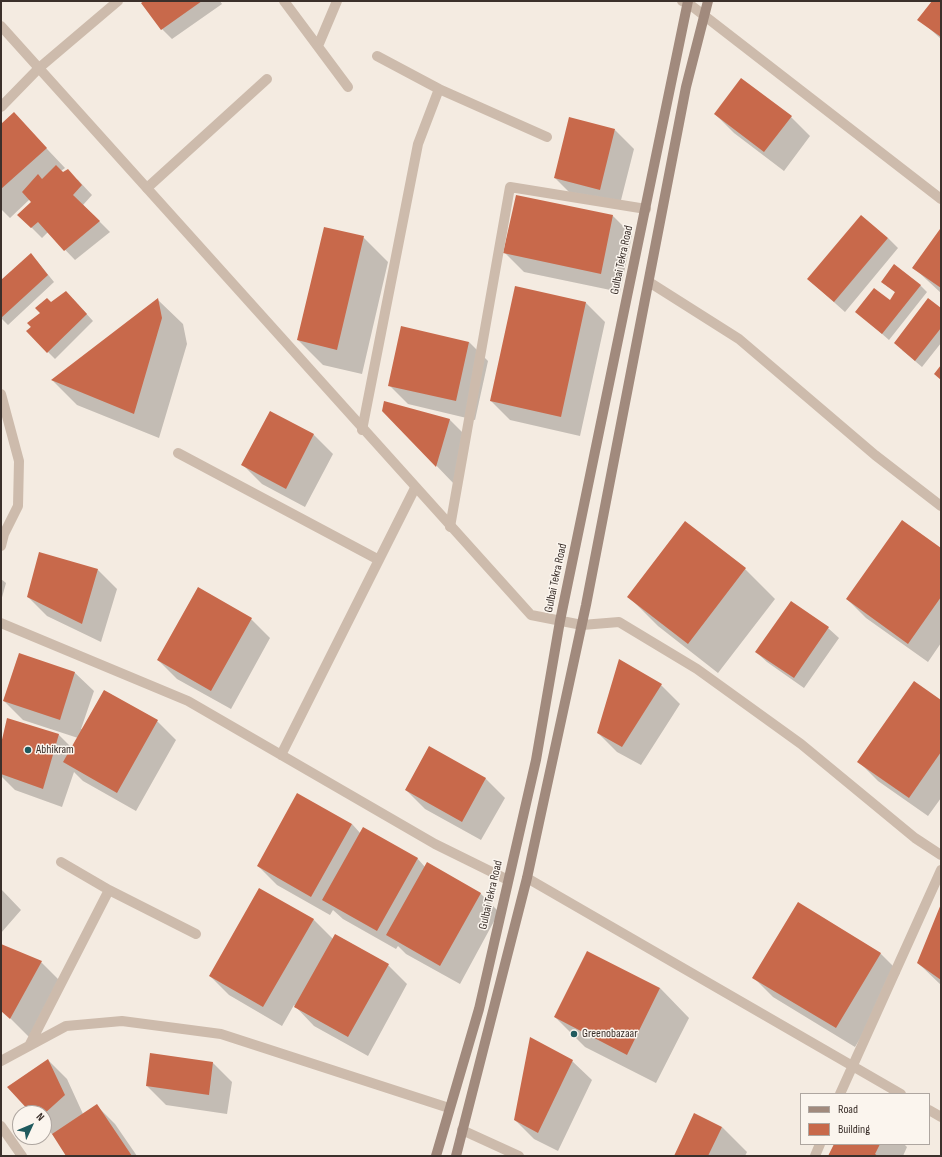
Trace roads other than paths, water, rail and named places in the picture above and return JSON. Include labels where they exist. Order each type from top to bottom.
[{"type":"main road","points":[[456,1156],[527,878],[582,625],[686,87],[708,1]]},
{"type":"main road","name":"Gulbai Tekra Road","points":[[436,1156],[478,1009],[536,760],[560,621],[646,209],[686,2]]},
{"type":"street","points":[[1,107],[39,68],[118,1]]},
{"type":"street","points":[[284,1],[348,87]]},
{"type":"street","points":[[318,46],[337,1]]},
{"type":"street","points":[[686,2],[941,199]]},
{"type":"street","points":[[1,26],[362,430],[531,615],[582,625],[619,622],[697,669],[801,744],[916,838],[941,855]]},
{"type":"street","points":[[376,56],[439,89],[547,137]]},
{"type":"street","points":[[147,188],[267,79]]},
{"type":"street","points":[[362,430],[418,144],[439,89]]},
{"type":"street","points":[[450,527],[510,187],[646,209]]},
{"type":"street","points":[[649,282],[739,338],[875,455],[941,506]]},
{"type":"street","points":[[1,394],[19,461],[18,506],[4,534],[1,546]]},
{"type":"street","points":[[178,453],[379,560]]},
{"type":"street","points":[[281,755],[415,488]]},
{"type":"street","points":[[1,623],[188,701],[435,844],[508,880]]},
{"type":"street","points":[[61,862],[109,890],[196,934]]},
{"type":"street","points":[[840,1093],[941,870]]},
{"type":"street","points":[[527,878],[899,1093]]},
{"type":"street","points":[[29,1046],[109,890]]},
{"type":"street","points":[[1,1061],[66,1026],[122,1021],[221,1034],[449,1108]]},
{"type":"street","points":[[930,1111],[941,1117]]},
{"type":"street","points":[[1,1126],[22,1156]]},
{"type":"street","points":[[462,1130],[519,1156]]},
{"type":"street","points":[[815,1156],[820,1145]]},
{"type":"place","name":"Abhikram","points":[[28,750]]},
{"type":"place","name":"Greenobazaar","points":[[574,1034]]}]
